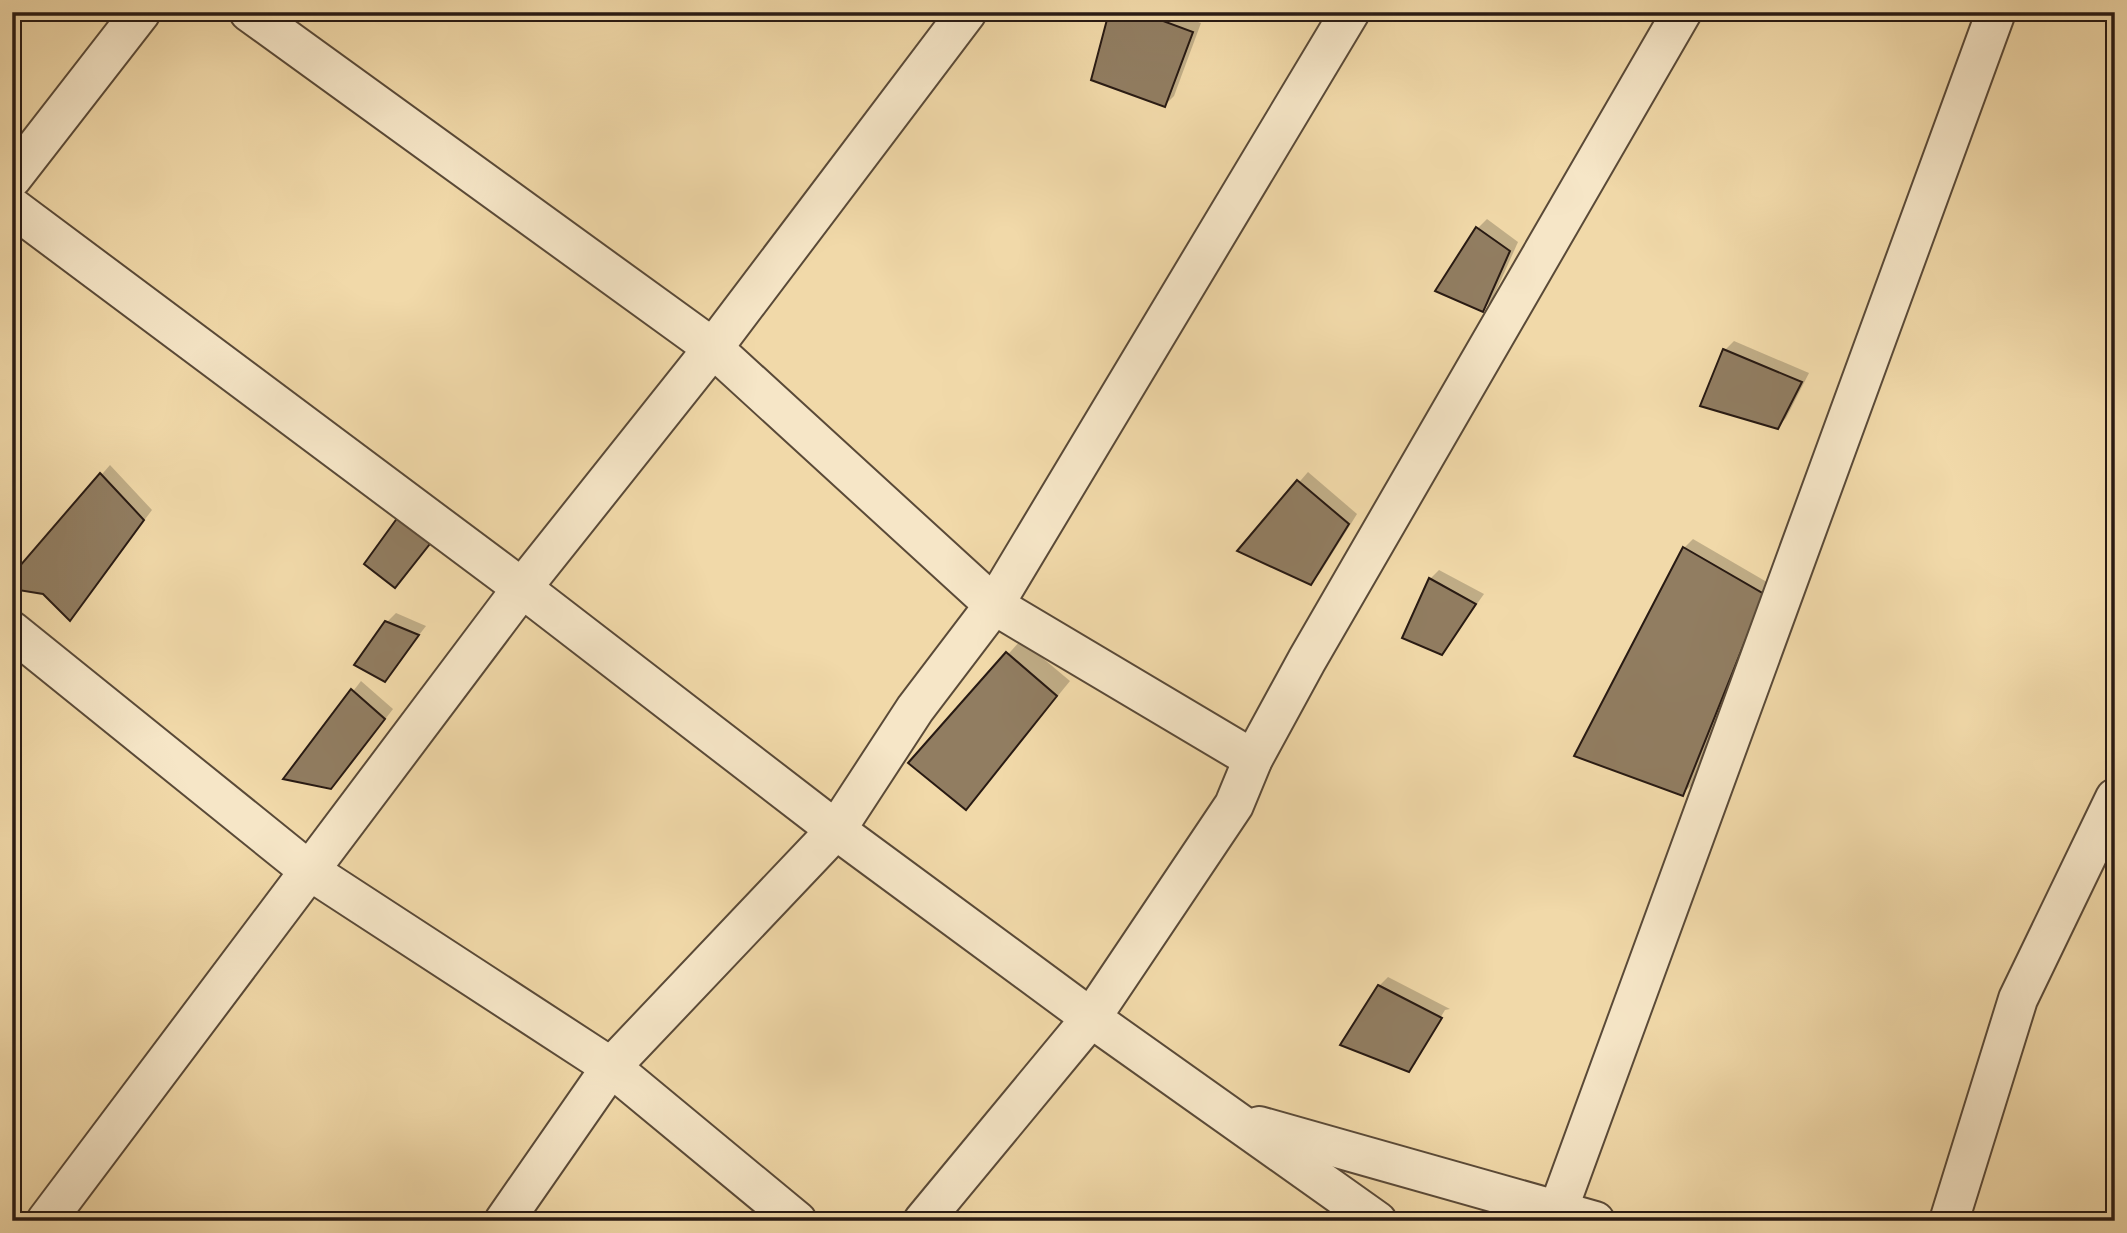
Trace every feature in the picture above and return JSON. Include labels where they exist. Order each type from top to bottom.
[{"type":"street","points":[[12,178],[141,12]]},
{"type":"street","points":[[249,12],[713,348],[993,605],[1253,758]]},
{"type":"street","points":[[46,1221],[307,869],[522,588],[713,348],[967,12]]},
{"type":"street","points":[[504,1221],[611,1067],[836,830],[915,709],[993,605],[1350,12]]},
{"type":"street","points":[[923,1221],[1091,1018],[1234,805],[1253,758],[1682,12]]},
{"type":"street","points":[[1558,1210],[1996,12]]},
{"type":"street","points":[[12,207],[522,588],[836,830],[1091,1018],[1377,1221]]},
{"type":"street","points":[[12,631],[307,869],[611,1067],[797,1221]]},
{"type":"street","points":[[1949,1221],[2018,999],[2059,909],[2110,821]]},
{"type":"street","points":[[1234,1119],[1595,1221]]},
{"type":"building","points":[[1109,12],[1139,12],[1193,32],[1165,107],[1091,80]]},
{"type":"building","points":[[1476,227],[1510,251],[1483,312],[1435,291]]},
{"type":"building","points":[[1723,349],[1802,382],[1778,429],[1700,406]]},
{"type":"building","points":[[100,473],[144,520],[70,621],[43,594],[12,589],[12,575]]},
{"type":"building","points":[[1297,480],[1349,524],[1311,585],[1237,551]]},
{"type":"building","points":[[398,517],[433,540],[395,588],[364,564]]},
{"type":"building","points":[[1683,547],[1764,594],[1683,796],[1574,756]]},
{"type":"building","points":[[1429,578],[1476,604],[1442,655],[1402,638]]},
{"type":"building","points":[[385,621],[419,635],[385,682],[354,665]]},
{"type":"building","points":[[1006,652],[1057,696],[966,810],[908,763]]},
{"type":"building","points":[[351,689],[385,719],[331,789],[283,779]]},
{"type":"building","points":[[1378,985],[1442,1018],[1409,1072],[1340,1045]]}]
